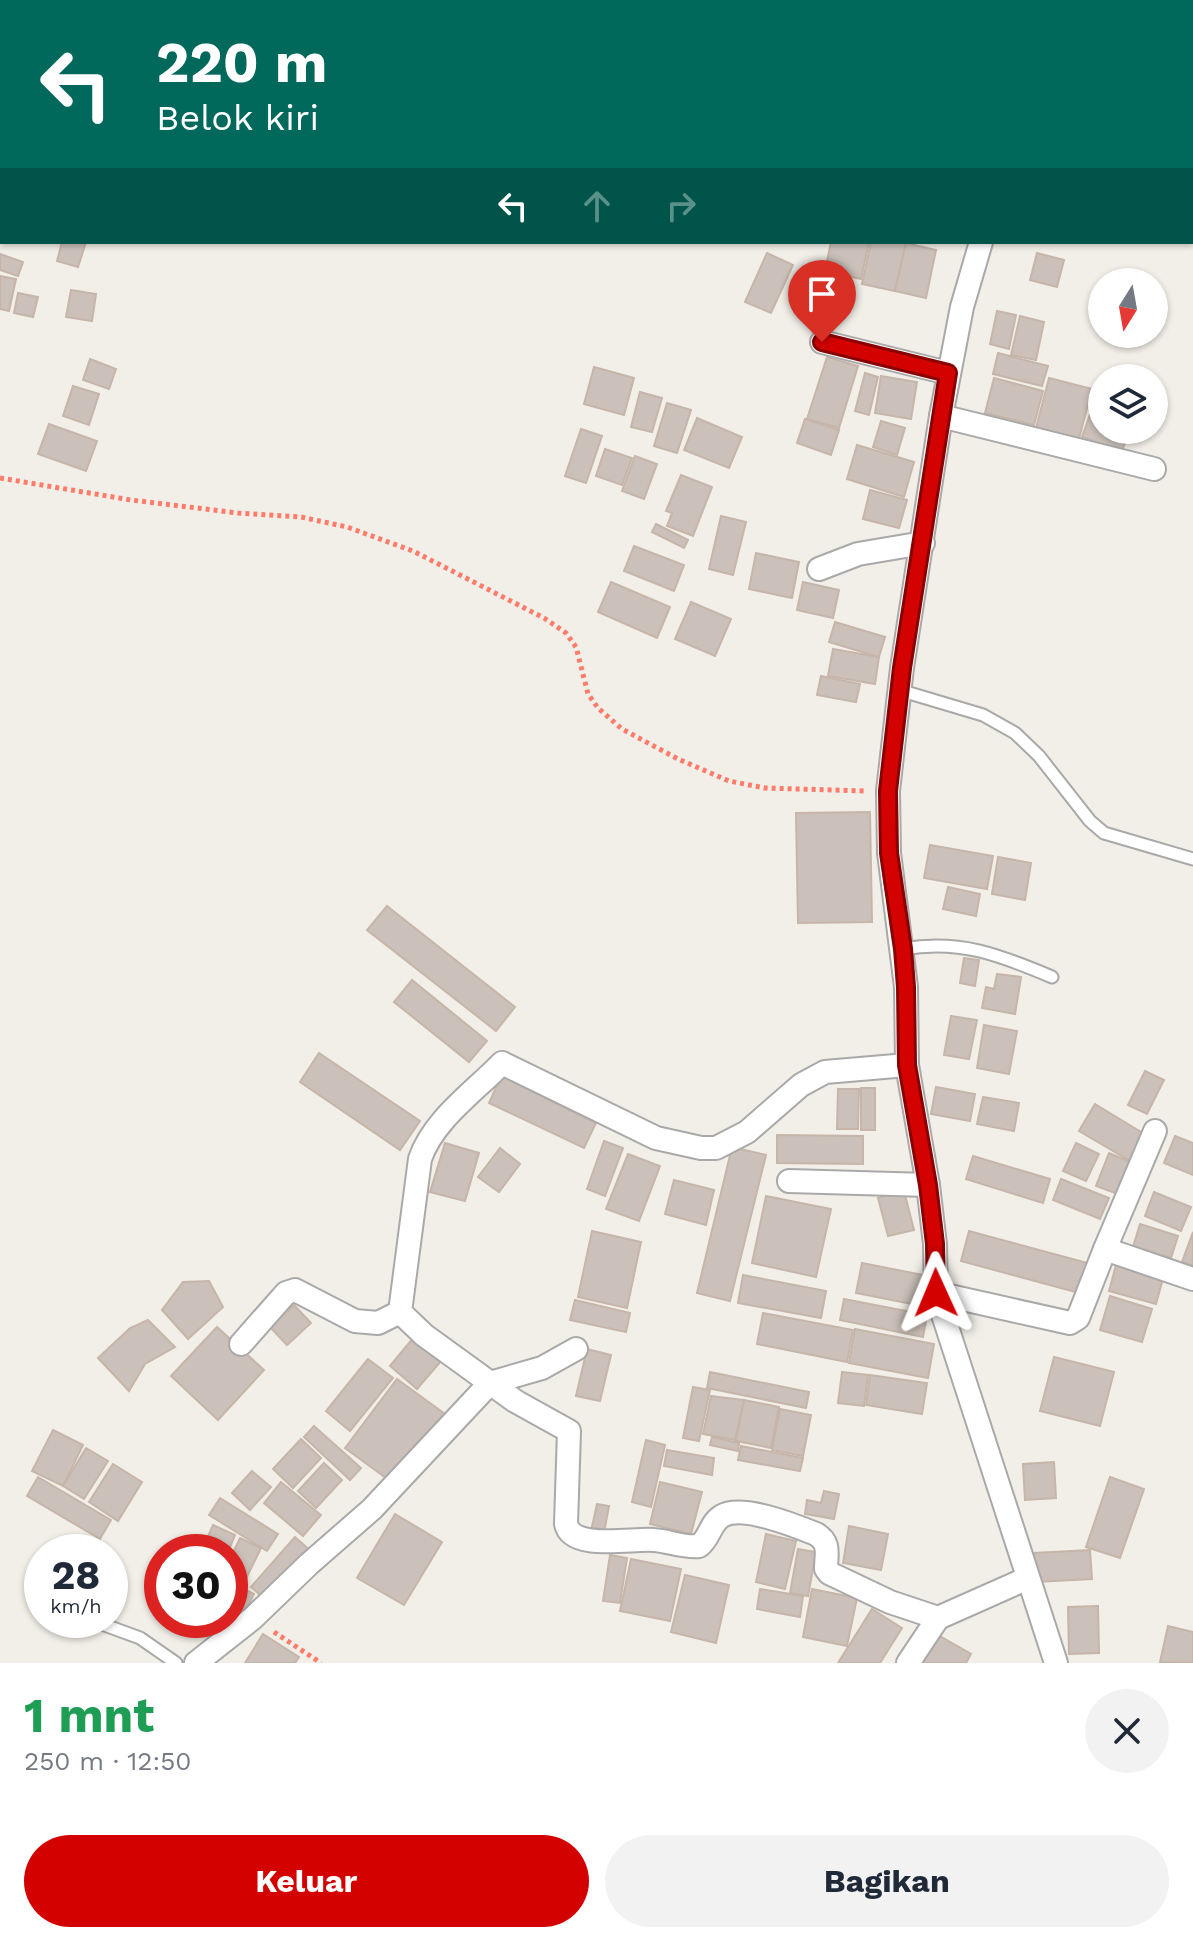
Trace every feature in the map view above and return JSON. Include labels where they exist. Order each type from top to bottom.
[{"type":"street","points":[[980,244],[962,307],[948,373],[899,690],[888,791],[889,853],[903,949],[907,1065],[928,1185],[935,1244],[936,1293],[1056,1663]]},
{"type":"street","points":[[822,342],[948,373]]},
{"type":"street","points":[[941,416],[1154,469]]},
{"type":"street","points":[[819,569],[858,554],[923,543]]},
{"type":"street","points":[[400,1312],[424,1147],[445,1119],[502,1063],[656,1138],[701,1148],[716,1148],[747,1132],[801,1085],[825,1072],[907,1065]]},
{"type":"street","points":[[936,1293],[1074,1322],[1155,1131]]},
{"type":"street","points":[[789,1181],[928,1185]]},
{"type":"street","points":[[1105,1249],[1193,1279]]},
{"type":"street","points":[[241,1344],[286,1293],[295,1290],[355,1321],[378,1323],[400,1312]]},
{"type":"street","points":[[400,1312],[424,1335],[515,1401],[569,1431],[566,1524],[567,1531],[573,1536],[600,1541],[652,1540],[699,1546],[721,1517],[736,1512],[749,1514],[824,1538],[827,1544],[826,1569],[829,1573],[890,1602],[938,1618]]},
{"type":"street","points":[[196,1663],[253,1618],[372,1509],[490,1383],[542,1368],[576,1349]]},
{"type":"street","points":[[908,1663],[938,1618],[1028,1578]]},
{"type":"lane","points":[[899,690],[983,715],[1015,733],[1039,756],[1090,821],[1104,833],[1193,859]]},
{"type":"lane","points":[[903,949],[931,944],[962,947],[1001,956],[1052,977]]},
{"type":"lane","points":[[128,1634],[140,1638],[176,1663]]},
{"type":"path","points":[[0,478],[131,500],[301,517],[347,527],[413,551],[544,618],[566,633],[576,647],[588,694],[598,708],[622,729],[678,759],[729,781],[765,788],[888,791]]},
{"type":"path","points":[[253,1618],[321,1663]]},
{"type":"building","points":[[61,244],[85,244],[78,267],[57,261]]},
{"type":"building","points":[[831,244],[869,244],[861,279],[825,271]]},
{"type":"building","points":[[871,244],[906,244],[895,291],[862,284]]},
{"type":"building","points":[[906,244],[936,250],[926,298],[895,291]]},
{"type":"building","points":[[767,253],[793,265],[771,313],[745,302]]},
{"type":"building","points":[[1037,253],[1064,260],[1057,287],[1030,280]]},
{"type":"building","points":[[0,254],[23,262],[18,276],[0,270]]},
{"type":"building","points":[[0,276],[16,279],[9,311],[0,309]]},
{"type":"building","points":[[71,290],[96,294],[92,321],[66,317]]},
{"type":"building","points":[[18,293],[38,297],[33,317],[14,313]]},
{"type":"building","points":[[997,311],[1016,315],[1009,349],[990,344]]},
{"type":"building","points":[[1020,316],[1044,322],[1036,360],[1011,355]]},
{"type":"building","points":[[998,353],[1048,366],[1042,386],[993,374]]},
{"type":"building","points":[[827,357],[858,366],[839,428],[807,419]]},
{"type":"building","points":[[90,359],[116,369],[109,389],[83,380]]},
{"type":"building","points":[[594,367],[634,378],[624,415],[584,404]]},
{"type":"building","points":[[865,373],[878,377],[869,415],[855,411]]},
{"type":"building","points":[[881,376],[917,382],[911,419],[875,413]]},
{"type":"building","points":[[994,378],[1043,391],[1034,425],[985,413]]},
{"type":"building","points":[[1049,378],[1088,388],[1088,404],[1079,439],[1036,428]]},
{"type":"building","points":[[73,386],[99,394],[89,425],[63,416]]},
{"type":"building","points":[[640,392],[662,398],[652,432],[631,427]]},
{"type":"building","points":[[667,403],[691,410],[677,453],[654,446]]},
{"type":"building","points":[[697,418],[742,437],[729,468],[684,450]]},
{"type":"building","points":[[805,419],[839,430],[831,455],[797,443]]},
{"type":"building","points":[[1088,420],[1088,439],[1082,437]]},
{"type":"building","points":[[881,421],[905,428],[897,455],[873,447]]},
{"type":"building","points":[[49,424],[97,441],[86,471],[38,454]]},
{"type":"building","points":[[581,429],[602,436],[586,483],[565,476]]},
{"type":"building","points":[[1102,444],[1125,444],[1122,451]]},
{"type":"building","points":[[857,445],[914,462],[904,497],[847,479]]},
{"type":"building","points":[[605,449],[632,458],[622,485],[596,476]]},
{"type":"building","points":[[635,456],[657,464],[644,499],[622,491]]},
{"type":"building","points":[[681,475],[712,487],[693,536],[667,526],[672,513],[666,511]]},
{"type":"building","points":[[870,490],[907,500],[899,528],[863,519]]},
{"type":"building","points":[[721,516],[746,522],[733,575],[709,569]]},
{"type":"building","points":[[656,524],[688,540],[684,548],[652,532]]},
{"type":"building","points":[[634,546],[684,565],[674,591],[624,571]]},
{"type":"building","points":[[756,553],[799,562],[792,598],[749,589]]},
{"type":"building","points":[[611,582],[670,607],[657,638],[598,612]]},
{"type":"building","points":[[803,582],[839,590],[833,618],[797,610]]},
{"type":"building","points":[[691,602],[731,619],[715,656],[675,639]]},
{"type":"building","points":[[835,622],[885,637],[879,657],[829,642]]},
{"type":"building","points":[[833,649],[879,657],[875,684],[828,676]]},
{"type":"building","points":[[821,676],[860,684],[856,702],[817,695]]},
{"type":"building","points":[[870,812],[872,922],[798,923],[796,813]]},
{"type":"building","points":[[930,845],[993,856],[987,889],[924,878]]},
{"type":"building","points":[[998,857],[1031,863],[1025,900],[992,894]]},
{"type":"building","points":[[948,887],[980,894],[976,916],[943,909]]},
{"type":"building","points":[[387,906],[515,1007],[496,1031],[367,930]]},
{"type":"building","points":[[964,958],[979,960],[975,986],[960,983]]},
{"type":"building","points":[[997,974],[1021,977],[1015,1014],[982,1008],[986,987],[994,989]]},
{"type":"building","points":[[412,980],[487,1041],[469,1062],[394,1002]]},
{"type":"building","points":[[951,1016],[977,1020],[969,1059],[944,1055]]},
{"type":"building","points":[[984,1025],[1017,1031],[1009,1074],[977,1068]]},
{"type":"building","points":[[319,1053],[420,1121],[400,1150],[300,1082]]},
{"type":"building","points":[[1145,1071],[1164,1080],[1147,1114],[1128,1105]]},
{"type":"building","points":[[501,1076],[596,1123],[584,1148],[489,1103]]},
{"type":"building","points":[[936,1087],[975,1094],[970,1121],[931,1114]]},
{"type":"building","points":[[861,1088],[875,1088],[875,1130],[861,1130]]},
{"type":"building","points":[[838,1089],[859,1089],[858,1129],[837,1129]]},
{"type":"building","points":[[983,1097],[1019,1103],[1014,1131],[977,1124]]},
{"type":"building","points":[[1095,1104],[1151,1138],[1135,1164],[1079,1131]]},
{"type":"building","points":[[777,1135],[863,1136],[863,1164],[777,1163]]},
{"type":"building","points":[[1175,1136],[1193,1143],[1193,1175],[1164,1163]]},
{"type":"building","points":[[604,1141],[623,1148],[605,1196],[587,1189]]},
{"type":"building","points":[[445,1143],[479,1153],[465,1201],[430,1192]]},
{"type":"building","points":[[1076,1143],[1099,1154],[1086,1181],[1063,1171]]},
{"type":"building","points":[[732,1147],[766,1155],[730,1301],[697,1293]]},
{"type":"building","points":[[500,1148],[520,1164],[499,1192],[478,1177]]},
{"type":"building","points":[[1109,1153],[1135,1164],[1123,1196],[1096,1186]]},
{"type":"building","points":[[628,1154],[660,1166],[639,1221],[606,1209]]},
{"type":"building","points":[[973,1156],[1050,1179],[1043,1203],[966,1179]]},
{"type":"building","points":[[1061,1179],[1109,1198],[1100,1219],[1053,1200]]},
{"type":"building","points":[[674,1180],[714,1190],[706,1225],[665,1214]]},
{"type":"building","points":[[904,1191],[914,1230],[888,1236],[878,1198]]},
{"type":"building","points":[[1154,1192],[1191,1207],[1181,1231],[1145,1216]]},
{"type":"building","points":[[766,1196],[831,1209],[816,1277],[752,1263]]},
{"type":"building","points":[[1140,1224],[1178,1236],[1171,1258],[1133,1247]]},
{"type":"building","points":[[592,1231],[641,1242],[627,1308],[578,1297]]},
{"type":"building","points":[[969,1231],[1091,1264],[1083,1294],[961,1261]]},
{"type":"building","points":[[1193,1232],[1193,1266],[1182,1262]]},
{"type":"building","points":[[1117,1261],[1164,1275],[1156,1304],[1109,1291]]},
{"type":"building","points":[[862,1263],[923,1275],[917,1305],[856,1293]]},
{"type":"building","points":[[743,1275],[826,1291],[821,1318],[738,1303]]},
{"type":"building","points":[[209,1281],[223,1307],[188,1339],[162,1310],[183,1282]]},
{"type":"building","points":[[1110,1296],[1152,1309],[1142,1342],[1100,1330]]},
{"type":"building","points":[[844,1299],[927,1315],[923,1337],[840,1320]]},
{"type":"building","points":[[575,1300],[630,1313],[626,1332],[570,1320]]},
{"type":"building","points":[[294,1305],[311,1323],[287,1345],[270,1327]]},
{"type":"building","points":[[763,1313],[853,1330],[847,1362],[757,1344]]},
{"type":"building","points":[[148,1320],[175,1347],[145,1364],[129,1391],[98,1358],[130,1328]]},
{"type":"building","points":[[217,1327],[264,1370],[218,1420],[171,1376]]},
{"type":"building","points":[[855,1329],[934,1344],[928,1378],[849,1363]]},
{"type":"building","points":[[414,1337],[441,1361],[417,1389],[390,1366]]},
{"type":"building","points":[[587,1349],[611,1355],[600,1401],[576,1396]]},
{"type":"building","points":[[1054,1357],[1114,1372],[1100,1426],[1040,1411]]},
{"type":"building","points":[[368,1359],[393,1378],[350,1431],[326,1411]]},
{"type":"building","points":[[710,1372],[809,1392],[806,1408],[707,1388]]},
{"type":"building","points":[[842,1372],[868,1375],[864,1406],[838,1403]]},
{"type":"building","points":[[870,1375],[927,1383],[922,1414],[866,1405]]},
{"type":"building","points":[[397,1379],[445,1414],[393,1483],[345,1448]]},
{"type":"building","points":[[693,1387],[710,1390],[699,1441],[683,1438]]},
{"type":"building","points":[[711,1396],[744,1400],[735,1440],[703,1434]]},
{"type":"building","points":[[744,1400],[779,1407],[771,1448],[736,1441]]},
{"type":"building","points":[[780,1409],[811,1415],[803,1456],[772,1450]]},
{"type":"building","points":[[314,1426],[361,1468],[350,1480],[304,1437]]},
{"type":"building","points":[[53,1430],[83,1445],[63,1486],[32,1471]]},
{"type":"building","points":[[712,1437],[739,1443],[738,1451],[710,1445]]},
{"type":"building","points":[[301,1439],[321,1458],[293,1488],[273,1469]]},
{"type":"building","points":[[646,1440],[665,1445],[651,1507],[632,1502]]},
{"type":"building","points":[[741,1446],[803,1458],[800,1471],[738,1460]]},
{"type":"building","points":[[86,1448],[108,1461],[84,1499],[63,1486]]},
{"type":"building","points":[[667,1450],[714,1458],[712,1475],[664,1466]]},
{"type":"building","points":[[1054,1462],[1056,1498],[1025,1500],[1023,1464]]},
{"type":"building","points":[[324,1463],[342,1480],[316,1508],[298,1491]]},
{"type":"building","points":[[113,1464],[142,1482],[118,1521],[89,1502]]},
{"type":"building","points":[[252,1471],[271,1487],[250,1510],[232,1493]]},
{"type":"building","points":[[38,1477],[111,1520],[103,1534],[92,1534],[27,1496]]},
{"type":"building","points":[[1110,1477],[1144,1489],[1120,1558],[1086,1547]]},
{"type":"building","points":[[281,1482],[321,1515],[303,1536],[264,1503]]},
{"type":"building","points":[[660,1482],[702,1492],[691,1534],[650,1524]]},
{"type":"building","points":[[824,1491],[839,1494],[834,1519],[805,1514],[807,1500],[821,1503]]},
{"type":"building","points":[[220,1498],[278,1534],[267,1551],[248,1539],[248,1534],[240,1534],[209,1515]]},
{"type":"building","points":[[597,1504],[609,1506],[604,1533],[591,1531]]},
{"type":"building","points":[[395,1514],[442,1542],[404,1605],[357,1578]]},
{"type":"building","points":[[213,1525],[233,1534],[209,1534]]},
{"type":"building","points":[[849,1526],[888,1534],[881,1570],[843,1563]]},
{"type":"building","points":[[766,1534],[796,1541],[785,1589],[756,1582]]},
{"type":"building","points":[[295,1537],[312,1552],[267,1601],[251,1587]]},
{"type":"building","points":[[248,1542],[261,1548],[248,1575]]},
{"type":"building","points":[[798,1549],[816,1552],[808,1596],[790,1593]]},
{"type":"building","points":[[1090,1550],[1092,1579],[1036,1582],[1034,1553]]},
{"type":"building","points":[[610,1555],[627,1558],[620,1603],[603,1601]]},
{"type":"building","points":[[631,1559],[681,1569],[670,1621],[620,1611]]},
{"type":"building","points":[[685,1575],[729,1585],[716,1643],[671,1632]]},
{"type":"building","points":[[760,1589],[803,1596],[800,1617],[757,1609]]},
{"type":"building","points":[[812,1589],[857,1598],[847,1646],[803,1637]]},
{"type":"building","points":[[248,1591],[254,1594],[248,1606]]},
{"type":"building","points":[[1098,1606],[1099,1653],[1069,1654],[1068,1607]]},
{"type":"building","points":[[872,1609],[902,1628],[880,1663],[838,1663]]},
{"type":"building","points":[[1168,1626],[1193,1632],[1193,1663],[1160,1662]]},
{"type":"building","points":[[263,1634],[299,1657],[295,1663],[245,1663]]},
{"type":"building","points":[[938,1635],[971,1654],[966,1663],[922,1663]]},
{"type":"route","points":[[822,342],[948,373],[902,668],[888,791],[889,853],[906,987],[907,1065],[928,1185],[935,1244],[936,1293]]}]
